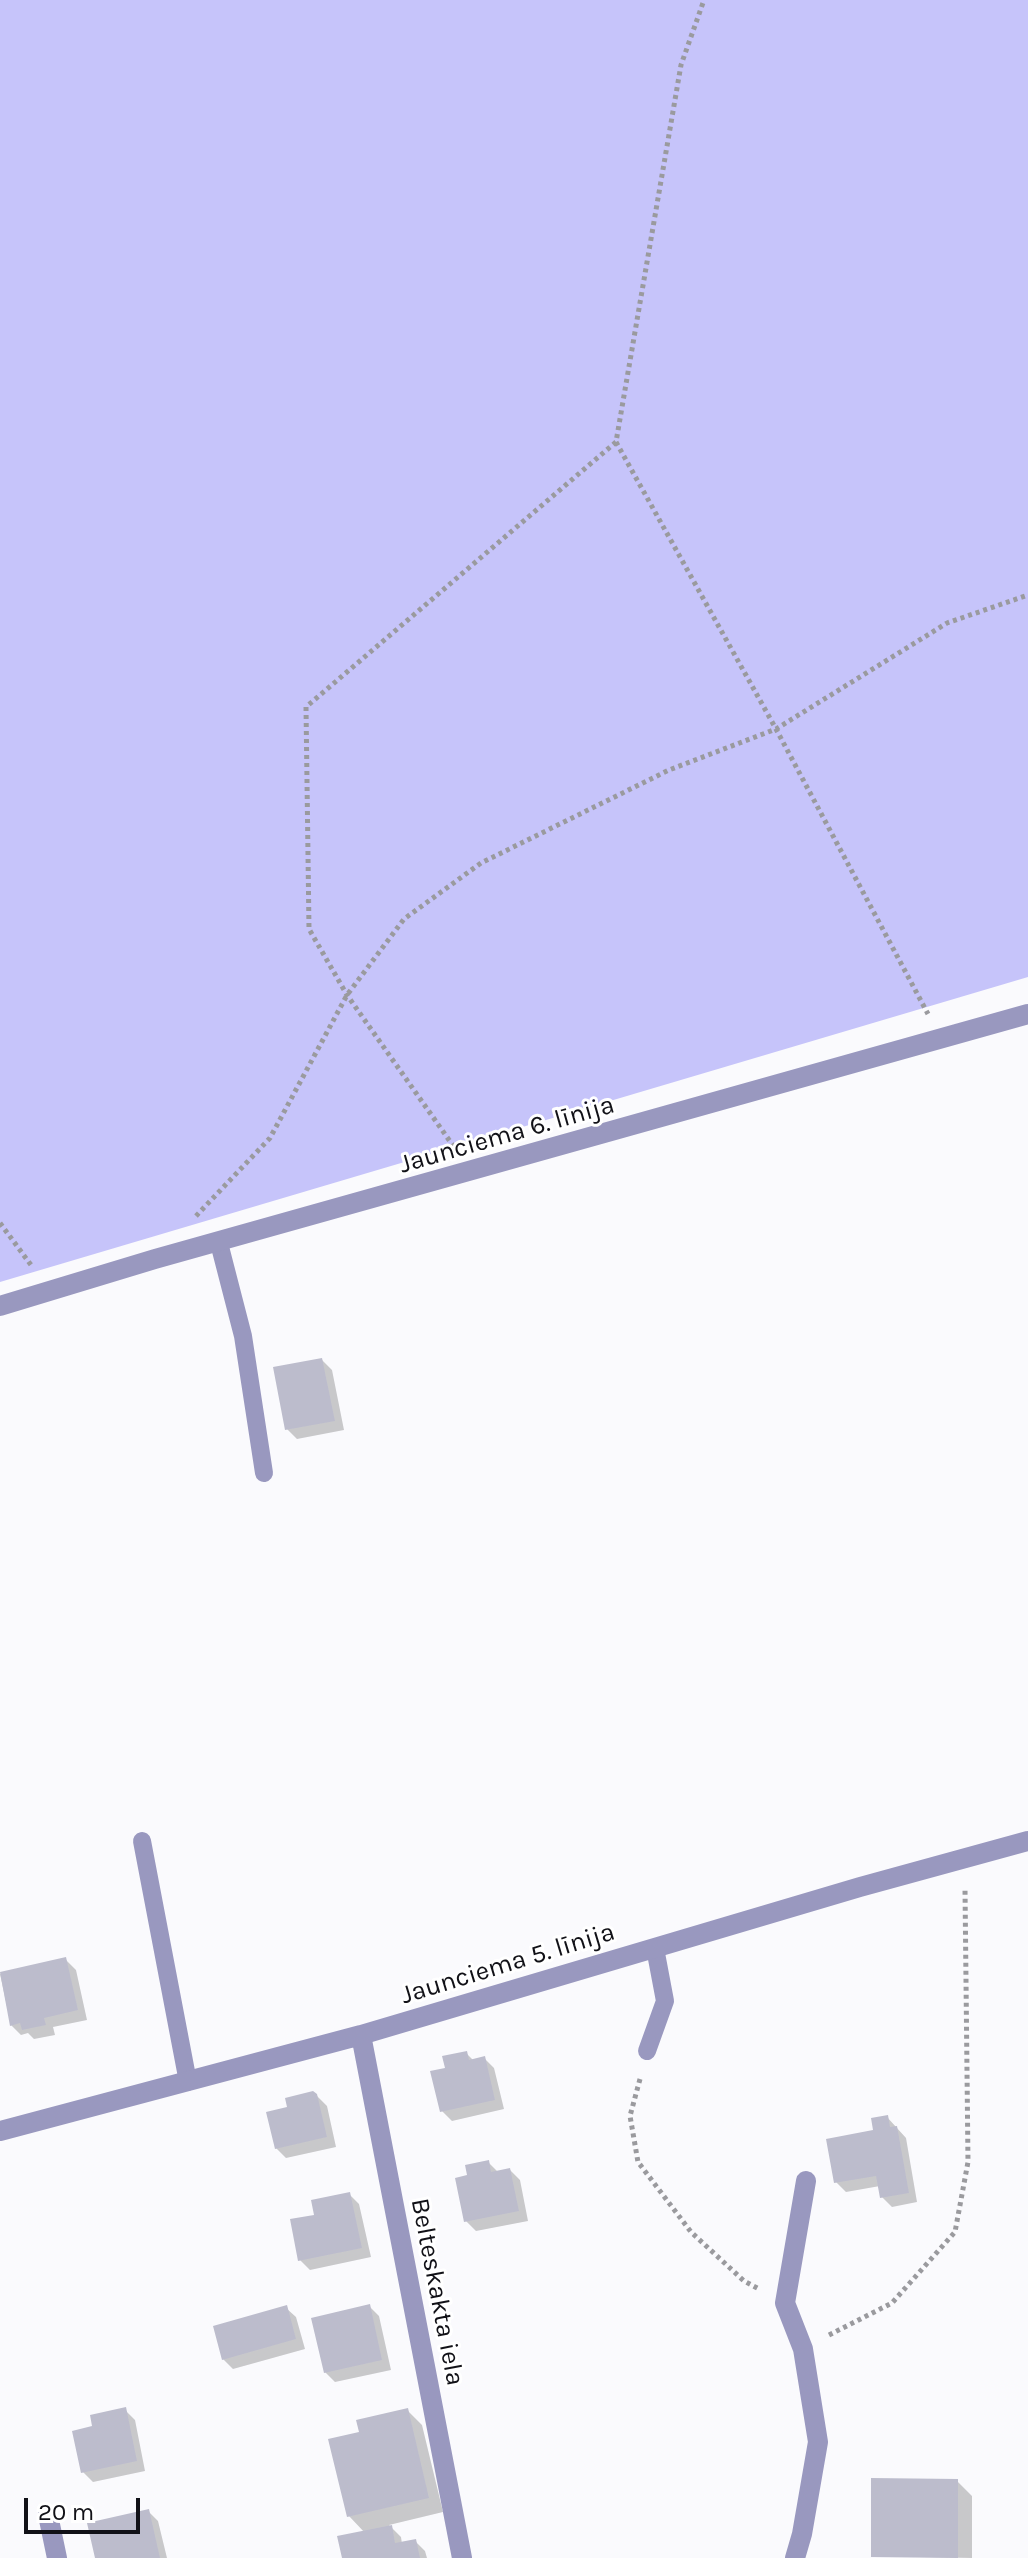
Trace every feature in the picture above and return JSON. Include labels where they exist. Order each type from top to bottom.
[{"type":"street","name":"Jaunciema 6. līnija","points":[[0,1306],[155,1259],[1028,1014]]},
{"type":"street","name":"Jaunciema 5. līnija","points":[[0,2131],[361,2035],[1028,1841]]},
{"type":"street","name":"Belteskakta iela","points":[[361,2035],[462,2558]]},
{"type":"street","points":[[795,2558],[818,2442],[803,2349],[785,2303],[806,2181]]},
{"type":"street","points":[[48,2515],[57,2558]]},
{"type":"lane","points":[[219,1243],[243,1336],[264,1473]]},
{"type":"lane","points":[[142,1841],[188,2082]]},
{"type":"lane","points":[[647,2051],[665,2001],[655,1948]]},
{"type":"path","points":[[704,0],[681,65],[616,442],[776,729],[942,1039]]},
{"type":"path","points":[[471,1172],[347,995],[309,929],[306,707],[616,442]]},
{"type":"path","points":[[155,1259],[270,1138],[347,995],[404,919],[481,863],[669,770],[776,729],[947,623],[1028,595]]},
{"type":"path","points":[[0,1223],[51,1291]]},
{"type":"path","points":[[803,2349],[892,2303],[955,2232],[968,2162],[964,1858]]},
{"type":"path","points":[[647,2051],[630,2116],[638,2162],[691,2232],[744,2281],[785,2303]]},
{"type":"shaded area","points":[[0,0],[1028,0],[1028,977],[0,1282]]},
{"type":"building","points":[[322,1358],[335,1421],[285,1430],[273,1367]]},
{"type":"building","points":[[66,1957],[78,2010],[44,2018],[46,2025],[22,2030],[20,2023],[10,2026],[0,1972]]},
{"type":"building","points":[[467,2051],[469,2060],[485,2056],[495,2100],[440,2112],[430,2071],[445,2068],[442,2056]]},
{"type":"building","points":[[313,2091],[317,2094],[327,2137],[275,2149],[266,2112],[287,2107],[285,2098]]},
{"type":"building","points":[[888,2115],[890,2127],[897,2126],[909,2193],[880,2198],[876,2176],[834,2183],[826,2139],[873,2130],[871,2118]]},
{"type":"building","points":[[489,2160],[491,2172],[510,2168],[519,2211],[464,2222],[455,2178],[467,2175],[465,2165]]},
{"type":"building","points":[[350,2192],[362,2248],[298,2261],[290,2219],[314,2215],[311,2200]]},
{"type":"building","points":[[370,2304],[382,2360],[324,2373],[311,2318]]},
{"type":"building","points":[[287,2305],[296,2339],[222,2360],[213,2326]]},
{"type":"building","points":[[126,2407],[137,2461],[81,2473],[72,2431],[92,2426],[90,2415]]},
{"type":"building","points":[[408,2408],[429,2498],[347,2517],[328,2439],[359,2432],[356,2420]]},
{"type":"building","points":[[871,2478],[958,2479],[958,2558],[871,2557]]},
{"type":"building","points":[[149,2509],[160,2558],[95,2558],[87,2523]]},
{"type":"building","points":[[392,2525],[395,2543],[416,2539],[420,2558],[342,2558],[337,2536]]}]
